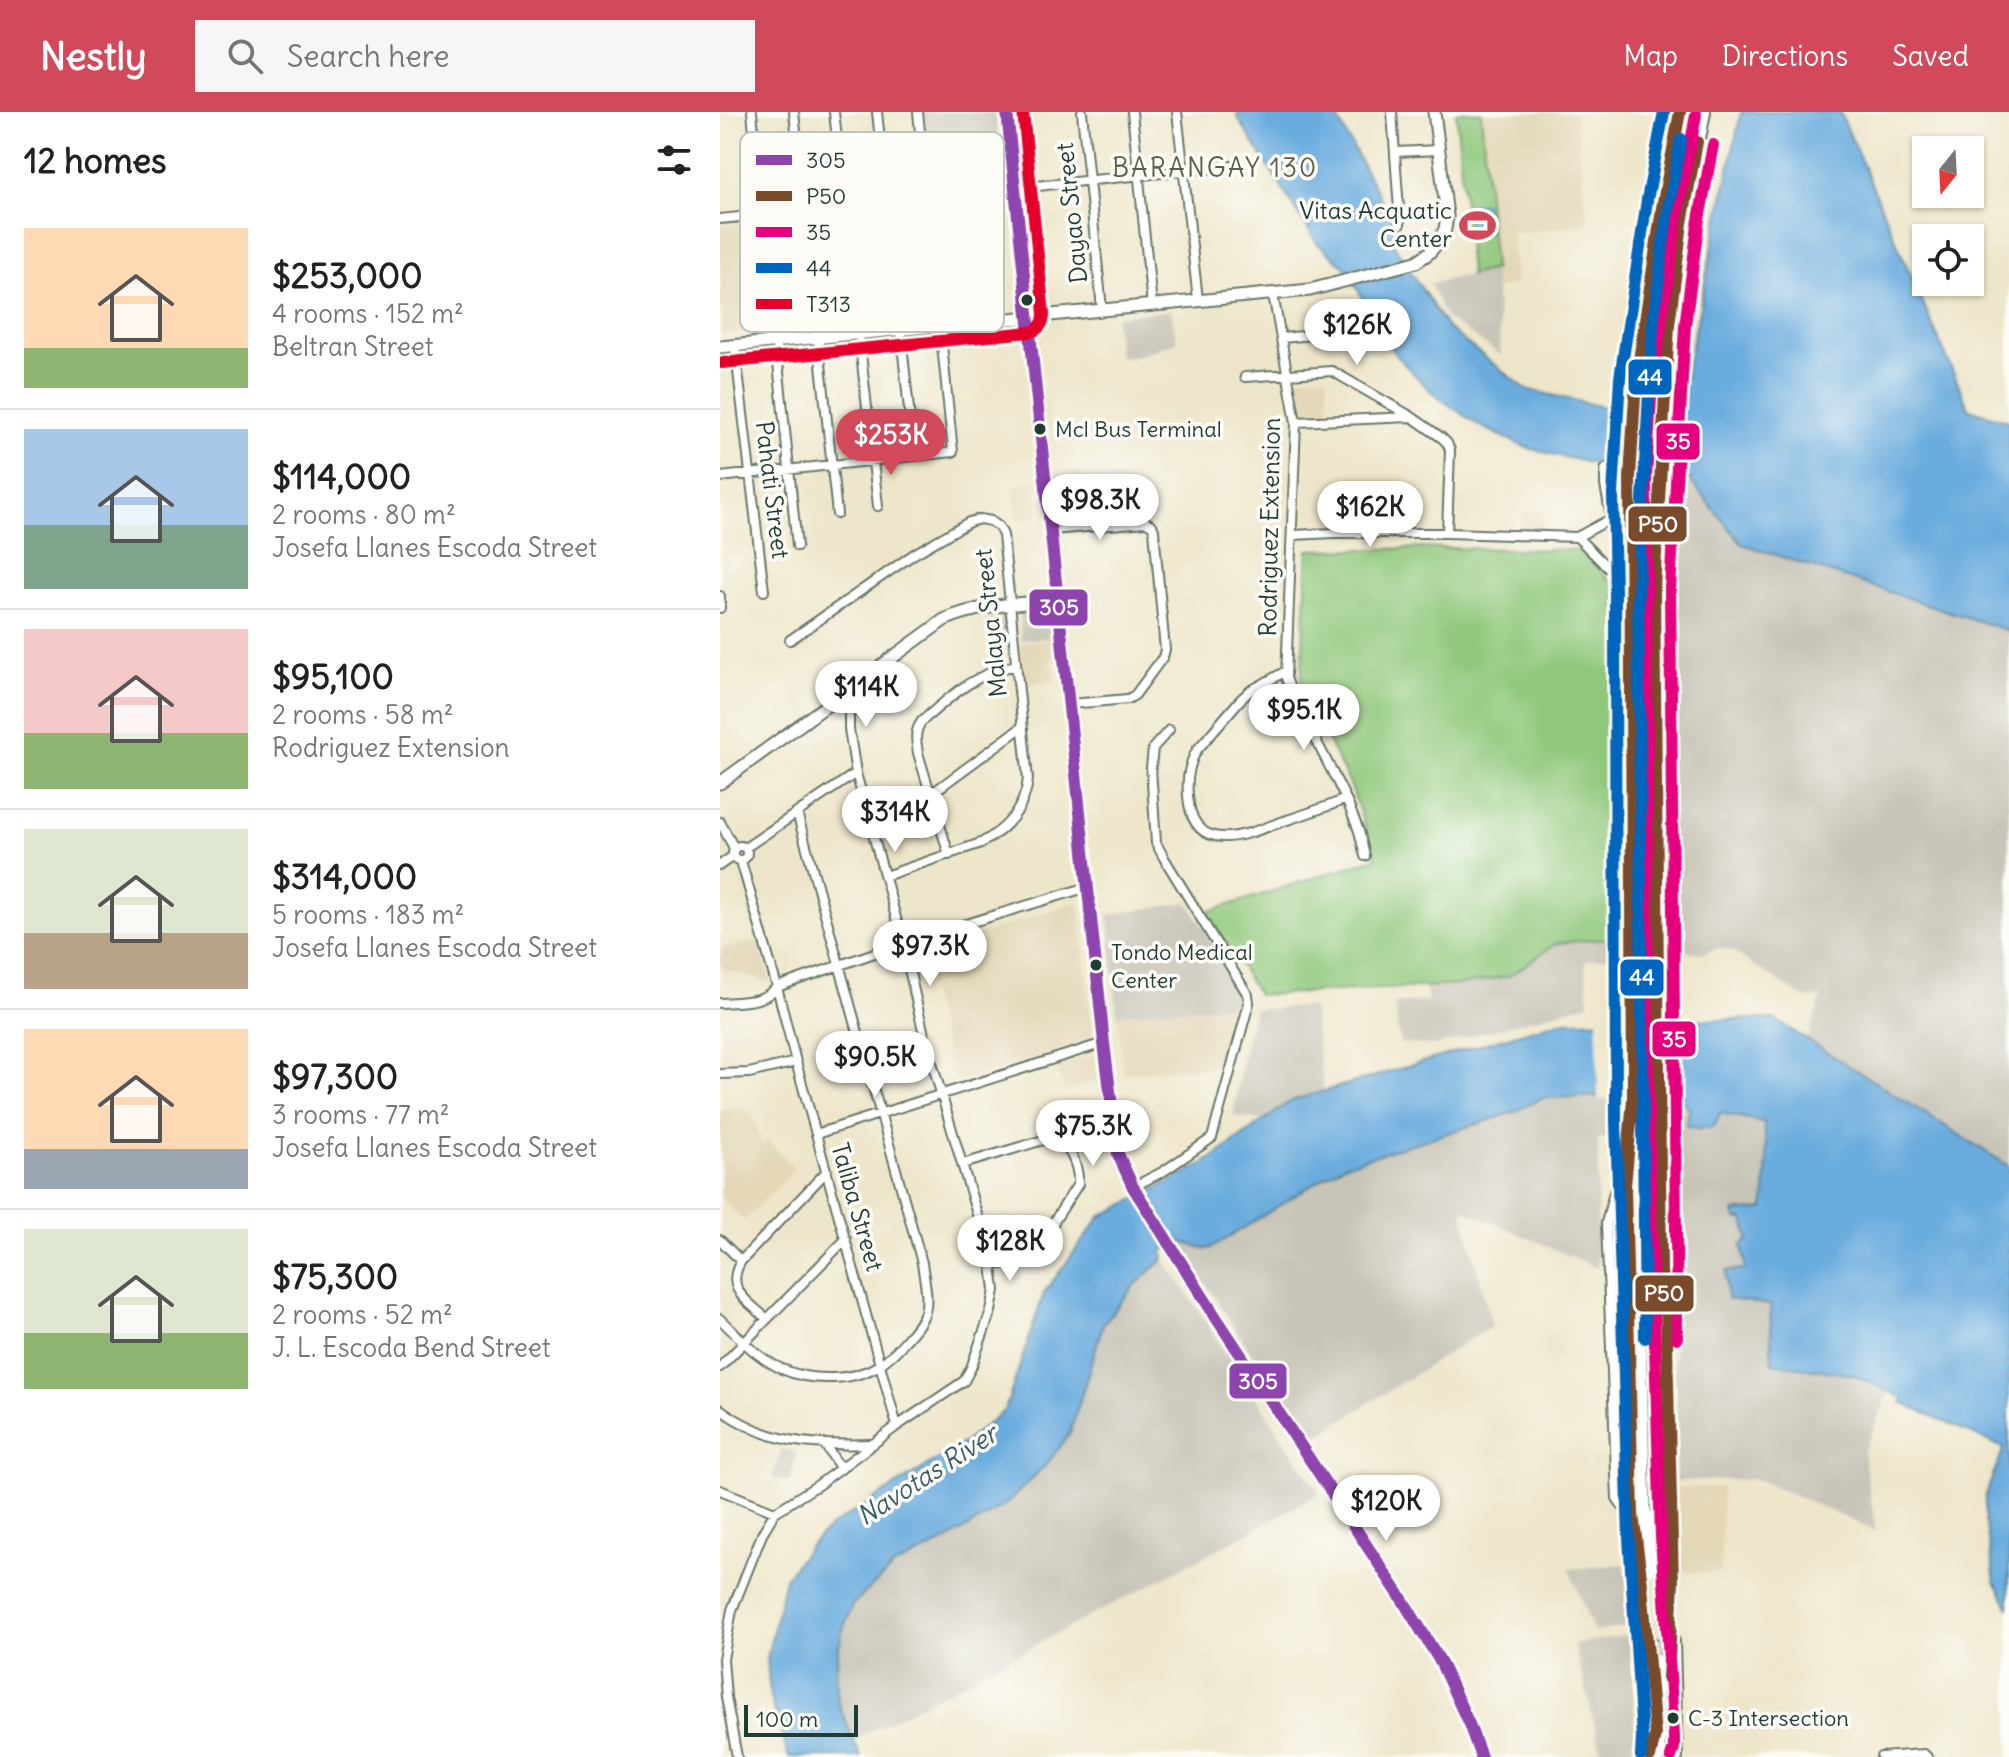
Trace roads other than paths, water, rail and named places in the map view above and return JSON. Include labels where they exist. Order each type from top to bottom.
[{"type":"highway","points":[[1657,1755],[1633,1514],[1626,1275],[1625,1186],[1633,1099],[1630,477],[1636,380],[1665,188],[1680,112]]},
{"type":"highway","points":[[1675,1757],[1661,1272],[1654,589],[1669,325],[1685,209],[1703,112]]},
{"type":"highway","points":[[1614,517],[1608,471],[1613,467],[1642,470],[1645,518],[1656,535]]},
{"type":"highway","points":[[1632,1121],[1645,1538],[1657,1755]]},
{"type":"highway","points":[[1657,1755],[1669,1739],[1668,1655],[1673,1582],[1666,1303],[1661,1272]]},
{"type":"highway","points":[[1649,1656],[1655,1517],[1668,1655]]},
{"type":"highway","points":[[1645,1538],[1667,1538]]},
{"type":"main road","points":[[1007,112],[1118,1154],[1135,1191],[1440,1661],[1481,1757]]},
{"type":"main road","points":[[1004,318],[1310,290],[1416,262],[1439,241],[1447,216],[1434,112]]},
{"type":"main road","points":[[720,347],[875,332]]},
{"type":"main road","points":[[720,783],[944,620],[961,612],[1059,600]]},
{"type":"street","points":[[752,112],[754,132]]},
{"type":"street","points":[[794,112],[796,132]]},
{"type":"street","points":[[834,112],[836,132]]},
{"type":"street","points":[[877,112],[879,132]]},
{"type":"street","points":[[918,112],[920,132]]},
{"type":"street","name":"Dayao Street","points":[[1082,112],[1102,309]]},
{"type":"street","points":[[1132,112],[1152,305]]},
{"type":"street","points":[[1177,112],[1198,300]]},
{"type":"street","points":[[1392,112],[1400,224]]},
{"type":"street","points":[[1396,152],[1438,150]]},
{"type":"street","points":[[1004,188],[1233,166]]},
{"type":"street","points":[[720,219],[740,217]]},
{"type":"street","name":"Rodriguez Extension","points":[[1273,294],[1296,422],[1287,684],[1346,799],[1365,856]]},
{"type":"street","points":[[1282,338],[1363,330]]},
{"type":"street","points":[[776,332],[797,546]]},
{"type":"street","points":[[817,332],[837,514]]},
{"type":"street","points":[[900,332],[914,456]]},
{"type":"street","points":[[720,477],[953,452],[942,332]]},
{"type":"street","points":[[858,334],[878,506]]},
{"type":"street","name":"Pahati Street","points":[[735,346],[764,591]]},
{"type":"street","points":[[1245,377],[1332,371],[1442,438],[1450,450],[1447,533]]},
{"type":"street","points":[[1296,422],[1412,417]]},
{"type":"street","points":[[1293,535],[1447,533],[1577,537],[1614,517],[1630,503]]},
{"type":"street","name":"Malaya Street","points":[[790,640],[969,522],[980,519],[991,521],[999,527],[1003,535],[1028,779],[1026,792],[1015,817],[993,837],[885,876]]},
{"type":"street","points":[[1051,530],[1146,522],[1154,530],[1165,650],[1163,657],[1135,695],[1128,699],[1070,704]]},
{"type":"street","points":[[1577,537],[1631,592]]},
{"type":"street","points":[[720,596],[720,608]]},
{"type":"street","points":[[949,855],[918,753],[917,728],[963,686],[984,674],[1016,665]]},
{"type":"street","points":[[1286,671],[1250,691],[1197,750],[1188,772],[1189,806],[1195,821],[1204,831],[1216,837],[1236,838],[1346,799]]},
{"type":"street","points":[[737,1757],[723,1659],[732,1610],[763,1532],[775,1512],[964,1381],[991,1311],[995,1290],[992,1265],[925,1039],[903,943],[856,773],[849,729],[854,684]]},
{"type":"street","points":[[931,794],[1022,727]]},
{"type":"street","points":[[1135,1191],[1212,1138],[1249,1003],[1248,995],[1156,843],[1151,768],[1153,748],[1169,730]]},
{"type":"street","points":[[720,865],[736,855],[740,846],[745,848],[856,773]]},
{"type":"street","points":[[720,1319],[759,1356],[783,1369],[820,1378],[845,1377],[881,1364],[898,1350],[921,1321],[925,1310],[927,1296],[922,1263],[797,813]]},
{"type":"street","name":"Taliba Street","points":[[720,822],[736,855],[777,987],[897,1426]]},
{"type":"street","points":[[736,855],[745,858],[745,848]]},
{"type":"street","points":[[720,1003],[762,999],[777,987],[903,943],[1088,887]]},
{"type":"street","points":[[816,1134],[1104,1043]]},
{"type":"street","points":[[720,1074],[749,1073],[796,1062]]},
{"type":"street","points":[[1632,1121],[1606,1229],[1617,1498],[1645,1538]]},
{"type":"street","points":[[963,1164],[1057,1138],[1066,1146],[1078,1175],[1078,1184],[1036,1250],[1024,1260],[992,1265]]},
{"type":"street","points":[[767,1319],[736,1288],[734,1276],[741,1261],[827,1171]]},
{"type":"street","points":[[720,1367],[846,1239]]},
{"type":"street","points":[[720,1240],[741,1261]]},
{"type":"street","points":[[720,1409],[749,1428],[798,1443],[872,1444]]},
{"type":"street","points":[[825,1445],[841,1469]]},
{"type":"street","points":[[720,1490],[775,1512]]},
{"type":"street","points":[[1881,1757],[1924,1754],[1927,1757]]},
{"type":"water","points":[[1237,112],[1334,112],[1401,237],[1392,242],[1447,328],[1526,389],[1675,424],[1741,112],[1840,112],[1912,278],[1912,296],[1920,296],[1969,409],[2009,421],[2009,631],[1742,544],[1685,474],[1603,466],[1527,448],[1478,425],[1435,395],[1396,356],[1344,266],[1317,243],[1239,120]]},
{"type":"water","points":[[1485,203],[1488,233],[1470,235],[1467,205]]},
{"type":"water","name":"Navotas River","points":[[1774,1019],[2009,1166],[2009,1608],[1995,1581],[1985,1521],[1985,1496],[2004,1448],[1902,1403],[1903,1398],[1854,1375],[1772,1363],[1770,1305],[1727,1299],[1726,1271],[1746,1269],[1742,1245],[1749,1239],[1744,1220],[1736,1219],[1734,1212],[1764,1209],[1767,1158],[1764,1122],[1720,1113],[1714,1127],[1686,1125],[1690,1108],[1677,1097],[1542,1098],[1512,1113],[1344,1165],[1213,1247],[1207,1249],[1178,1241],[1163,1251],[1164,1259],[1134,1286],[1103,1324],[1070,1433],[1046,1465],[1007,1503],[946,1541],[894,1566],[852,1605],[842,1632],[836,1678],[838,1703],[861,1757],[789,1757],[770,1697],[767,1658],[785,1578],[810,1545],[830,1527],[965,1442],[1005,1410],[1044,1293],[1100,1217],[1202,1165],[1291,1101],[1561,1021]]},
{"type":"place","name":"Vitas Acquatic Center","points":[[1478,225]]},
{"type":"place","name":"Mcl Bus Terminal","points":[[1040,429]]},
{"type":"place","name":"Tondo Medical Center","points":[[1096,965]]},
{"type":"place","name":"C-3 Intersection","points":[[1673,1718]]},
{"type":"district","name":"BARANGAY 130","points":[[1215,168]]}]
